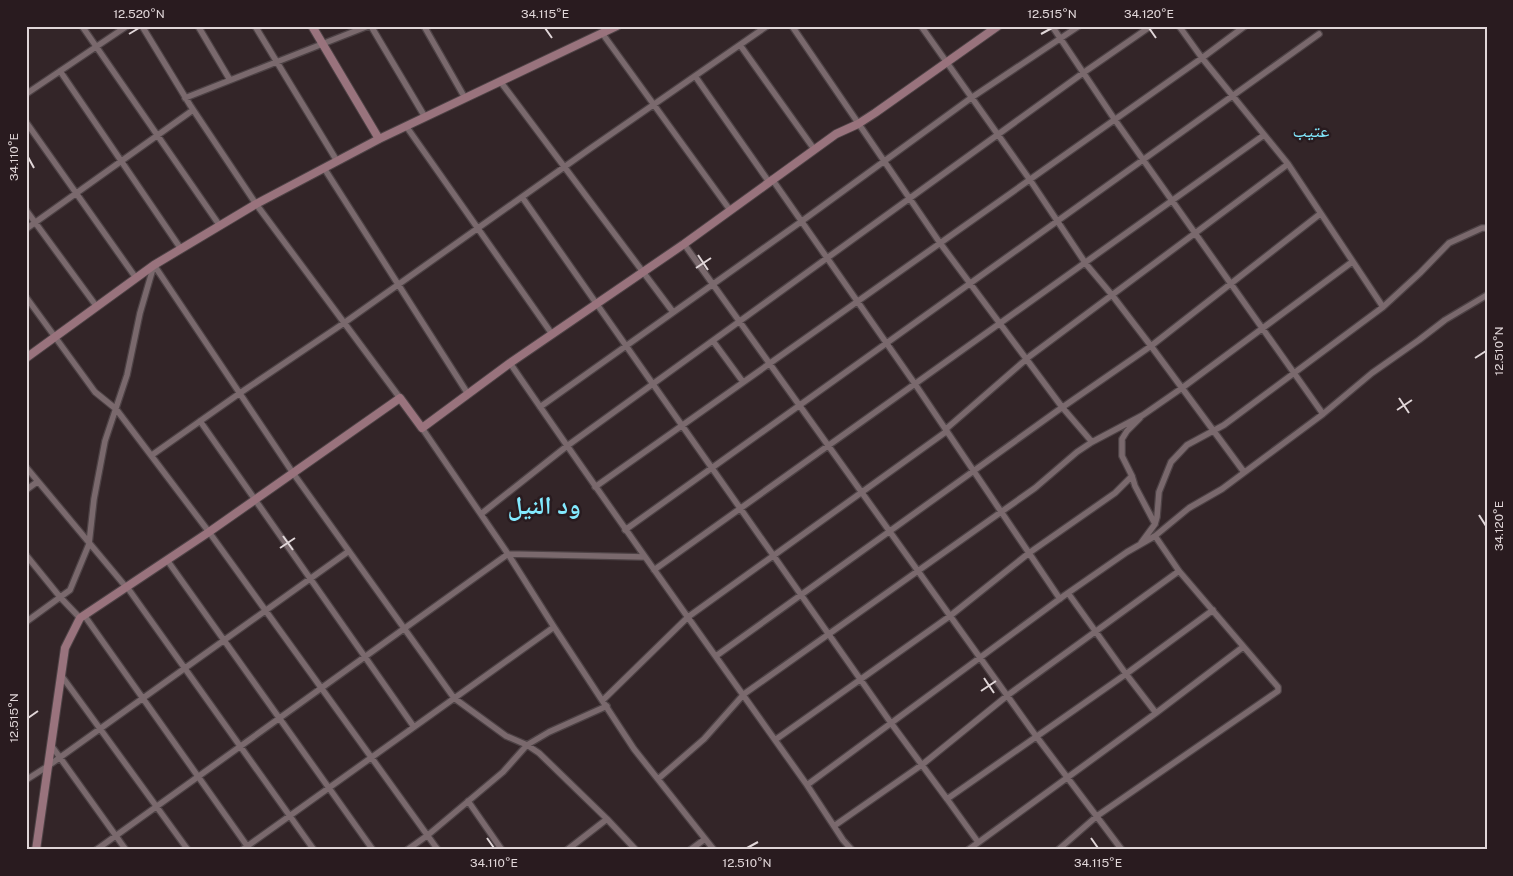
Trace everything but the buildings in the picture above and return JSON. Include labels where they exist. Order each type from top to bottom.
[{"type":"street","points":[[82,26],[220,226]]},
{"type":"street","points":[[26,94],[127,26]]},
{"type":"street","points":[[142,26],[192,110],[256,204],[422,428],[508,554],[634,749],[714,850]]},
{"type":"street","points":[[198,26],[230,80]]},
{"type":"street","points":[[255,26],[337,161]]},
{"type":"street","points":[[312,26],[378,139]]},
{"type":"street","points":[[185,98],[370,26],[425,117]]},
{"type":"street","points":[[424,26],[465,98]]},
{"type":"street","points":[[26,358],[154,265],[256,204],[378,139],[617,26]]},
{"type":"street","points":[[152,455],[344,323],[767,26]]},
{"type":"street","points":[[792,26],[940,243],[1026,360],[1092,442]]},
{"type":"street","points":[[921,26],[1030,180],[1085,263],[1151,346],[1244,472]]},
{"type":"street","points":[[1052,26],[1115,120],[1323,414]]},
{"type":"street","points":[[540,407],[971,98],[1061,40],[1079,26]]},
{"type":"street","points":[[481,514],[567,446],[1083,73],[1151,26]]},
{"type":"street","points":[[1179,26],[1232,96],[1288,164],[1383,306]]},
{"type":"street","points":[[595,487],[1245,26]]},
{"type":"street","points":[[422,428],[510,363],[684,244],[836,134],[858,124],[993,28]]},
{"type":"street","points":[[602,33],[730,210]]},
{"type":"street","points":[[625,530],[1319,34]]},
{"type":"street","points":[[740,44],[814,150]]},
{"type":"street","points":[[60,71],[181,249]]},
{"type":"street","points":[[695,76],[802,221],[858,301],[1060,598]]},
{"type":"street","points":[[500,82],[673,312]]},
{"type":"street","points":[[26,229],[192,110]]},
{"type":"street","points":[[26,122],[136,278]]},
{"type":"street","points":[[406,126],[552,334]]},
{"type":"street","points":[[654,570],[1264,135]]},
{"type":"street","points":[[603,700],[688,617],[947,430],[1026,360],[1288,164]]},
{"type":"street","points":[[324,168],[468,394]]},
{"type":"street","points":[[522,197],[891,723],[978,842]]},
{"type":"street","points":[[26,210],[97,307]]},
{"type":"street","points":[[716,656],[1062,407],[1151,346],[1320,214]]},
{"type":"street","points":[[1138,546],[1155,524],[1159,492],[1171,462],[1187,445],[1224,425],[1383,306],[1420,274],[1449,243],[1482,228],[1487,228]]},
{"type":"street","points":[[684,244],[1036,736],[1122,850]]},
{"type":"street","points":[[658,779],[704,739],[744,694],[1035,488],[1077,452],[1143,414],[1182,388],[1352,262]]},
{"type":"street","points":[[154,265],[293,473],[454,698],[506,736],[527,745],[539,753],[636,850]]},
{"type":"street","points":[[26,622],[70,590],[88,544],[105,441],[127,375],[140,313],[154,265]]},
{"type":"street","points":[[807,785],[1060,598],[1127,552],[1155,536],[1190,508],[1222,489],[1323,414],[1372,373],[1445,320],[1487,295]]},
{"type":"street","points":[[26,297],[95,392],[116,409],[152,455],[438,850]]},
{"type":"street","points":[[713,341],[743,382]]},
{"type":"street","points":[[510,363],[625,530],[744,694],[843,840],[852,850]]},
{"type":"street","points":[[36,850],[65,648],[82,617],[209,532],[400,398]]},
{"type":"street","points":[[1143,414],[1122,439],[1122,456],[1155,524]]},
{"type":"street","points":[[200,421],[414,727]]},
{"type":"street","points":[[26,467],[88,544],[126,587],[314,850]]},
{"type":"street","points":[[775,740],[950,616],[1029,553],[1115,493],[1132,476]]},
{"type":"street","points":[[26,490],[38,482]]},
{"type":"street","points":[[1058,850],[1097,816],[1278,691],[1278,687],[1179,571],[1155,536]]},
{"type":"street","points":[[26,780],[60,758],[349,551]]},
{"type":"street","points":[[96,850],[508,554],[645,557]]},
{"type":"street","points":[[26,555],[60,597],[82,617],[143,698],[247,848],[554,627]]},
{"type":"street","points":[[167,560],[373,850]]},
{"type":"street","points":[[834,826],[922,764],[1008,696],[1179,571]]},
{"type":"street","points":[[1068,593],[1156,713]]},
{"type":"street","points":[[947,799],[1126,674],[1213,610]]},
{"type":"street","points":[[968,850],[1243,647]]},
{"type":"street","points":[[61,675],[188,850]]},
{"type":"street","points":[[407,850],[428,835],[503,772],[527,745],[549,732],[607,706]]},
{"type":"street","points":[[51,745],[126,850]]},
{"type":"street","points":[[468,801],[502,850]]},
{"type":"street","points":[[567,850],[607,819]]},
{"type":"street","points":[[690,850],[705,839]]},
{"type":"district","name":"عتيب","points":[[1311,130]]},
{"type":"district","name":"ود النيل","points":[[544,505]]}]
